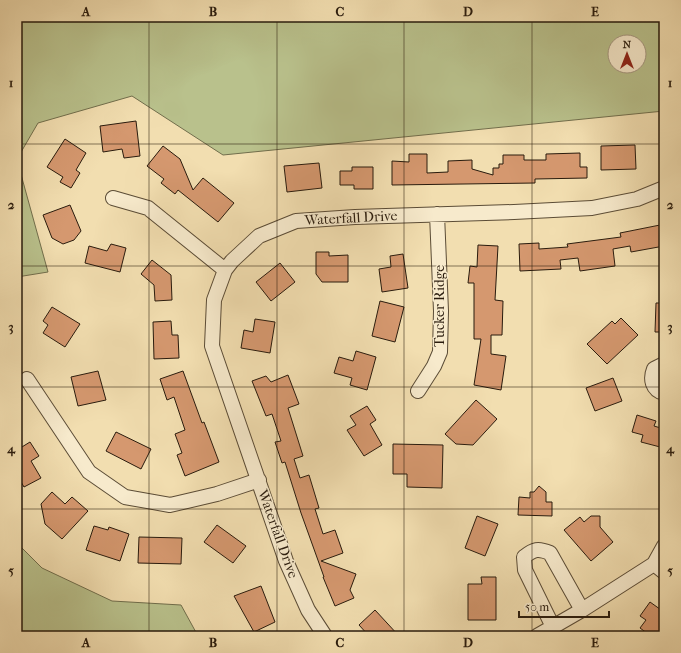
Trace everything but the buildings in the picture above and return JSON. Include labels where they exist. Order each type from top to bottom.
[{"type":"street","name":"Waterfall Drive","points":[[325,636],[308,610],[286,561],[212,346],[214,300],[225,270],[232,261],[259,236],[296,221],[355,217],[592,208],[637,199],[664,188]]},
{"type":"street","points":[[113,198],[148,208],[225,270]]},
{"type":"street","name":"Tucker Ridge","points":[[418,391],[434,366],[440,352],[441,311],[437,214]]},
{"type":"street","points":[[664,364],[654,369],[651,376],[653,384],[658,391],[664,393]]},
{"type":"street","points":[[27,379],[89,472],[126,497],[170,505],[217,494],[259,480]]},
{"type":"street","points":[[537,636],[659,568],[664,546]]},
{"type":"street","points":[[553,627],[525,570],[524,557],[531,551],[540,549],[550,553],[582,610]]},
{"type":"green space","points":[[17,17],[664,17],[664,111],[223,155],[132,96],[38,123],[17,159]]},
{"type":"green space","points":[[17,160],[48,272],[17,277]]},
{"type":"green space","points":[[17,543],[42,568],[112,601],[181,605],[198,636],[17,636]]},
{"type":"waterway","points":[[17,21],[18,17]]}]
